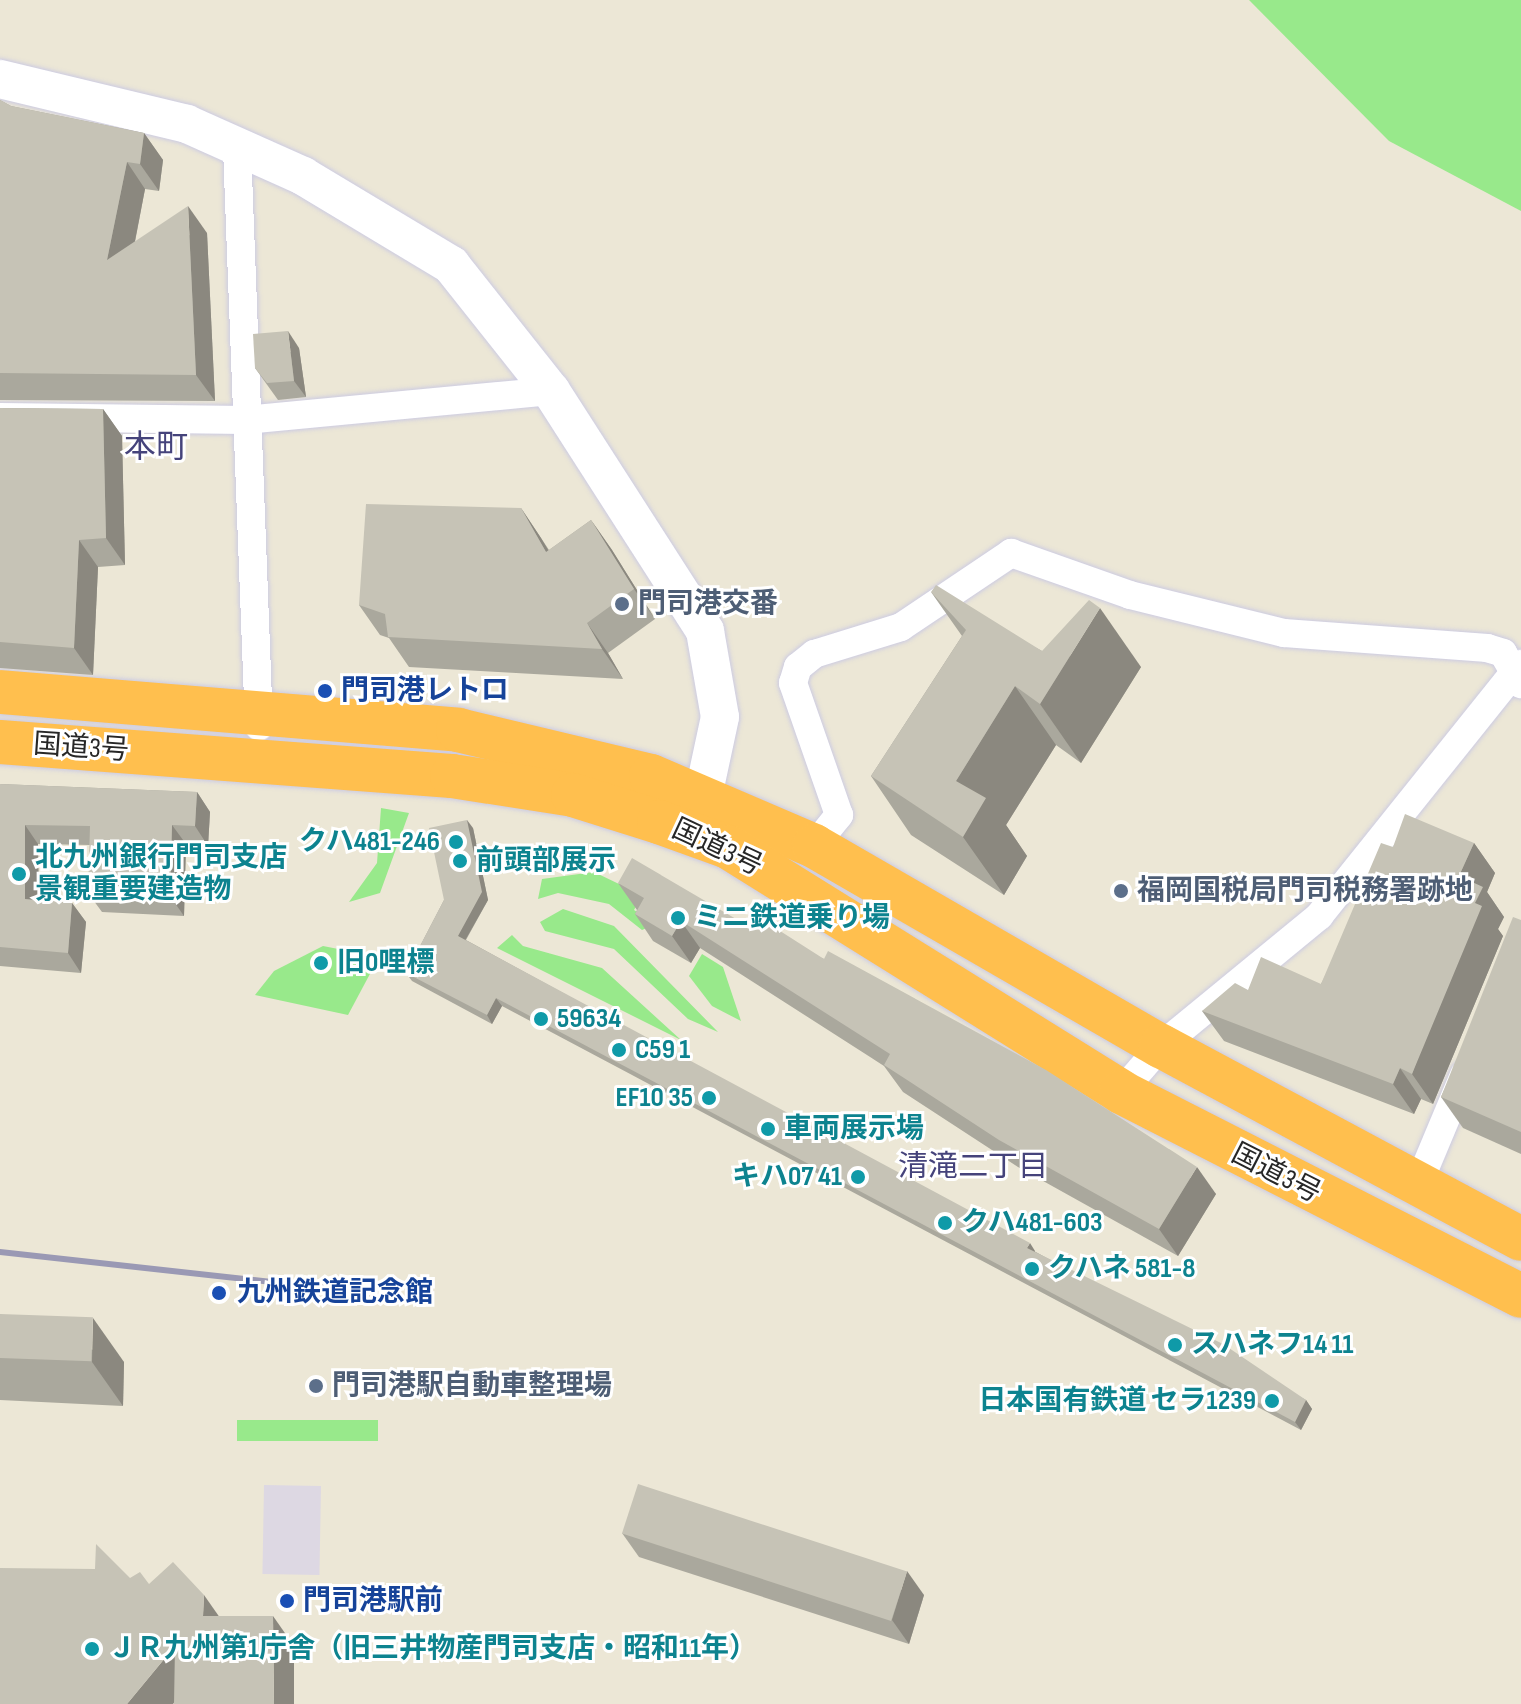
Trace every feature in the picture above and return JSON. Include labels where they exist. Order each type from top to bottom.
[{"type":"highway","name":"国道3号","points":[[0,692],[458,730],[579,754],[703,796],[814,846],[1161,1046],[1521,1239]]},
{"type":"highway","name":"国道3号","points":[[0,742],[452,776],[573,795],[728,847],[1121,1092],[1521,1296]]},
{"type":"street","points":[[0,79],[187,124],[303,176],[432,249],[551,391],[705,631],[720,717],[703,796]]},
{"type":"street","points":[[237,148],[260,762]]},
{"type":"street","points":[[0,417],[245,420],[551,391]]},
{"type":"street","points":[[814,846],[839,815],[793,683],[798,667],[814,654],[901,627],[1011,553],[1130,595],[1284,633],[1487,648],[1519,672],[1319,916],[1161,1046],[1121,1092]]},
{"type":"street","points":[[1418,1185],[1475,1049]]},
{"type":"shaded area","points":[[264,1485],[321,1486],[319,1575],[262,1574]]},
{"type":"green space","points":[[1249,0],[1521,0],[1521,211],[1389,141]]},
{"type":"green space","points":[[381,808],[409,813],[380,893],[349,902],[377,863]]},
{"type":"green space","points":[[594,872],[642,895],[634,910],[653,922],[649,927],[642,930],[609,904],[558,893],[538,899],[542,879]]},
{"type":"green space","points":[[563,909],[614,926],[718,1032],[688,1019],[614,949],[545,931],[540,922]]},
{"type":"green space","points":[[512,935],[523,946],[602,968],[681,1040],[497,948]]},
{"type":"green space","points":[[323,946],[379,957],[348,1015],[255,995],[274,971]]},
{"type":"green space","points":[[702,954],[723,967],[741,1021],[712,1006],[689,976]]},
{"type":"green space","points":[[237,1420],[378,1420],[378,1441],[237,1441]]},
{"type":"building","points":[[0,100],[11,106],[144,133],[140,164],[127,162],[107,260],[188,206],[196,375],[0,373]]},
{"type":"building","points":[[288,331],[294,381],[267,383],[255,368],[253,334]]},
{"type":"building","points":[[0,408],[103,409],[106,538],[79,540],[74,648],[0,642]]},
{"type":"building","points":[[366,504],[521,508],[546,552],[591,520],[634,589],[587,623],[602,649],[388,637],[385,614],[359,605]]},
{"type":"building","points":[[936,585],[1042,651],[1089,600],[1100,608],[1040,704],[1015,686],[956,781],[986,798],[963,837],[871,776],[966,630],[931,592]]},
{"type":"building","points":[[0,784],[197,792],[195,826],[172,825],[170,896],[88,893],[90,826],[25,825],[25,899],[72,903],[68,953],[0,947]]},
{"type":"building","points":[[1405,814],[1474,843],[1459,876],[1483,887],[1475,903],[1482,906],[1412,1074],[1400,1068],[1393,1084],[1202,1011],[1235,983],[1248,990],[1261,957],[1321,984],[1381,843],[1393,847]]},
{"type":"building","name":"車両展示場","points":[[467,820],[482,892],[458,936],[1030,1243],[1027,1248],[1223,1344],[1306,1400],[1295,1422],[496,998],[487,1015],[406,973],[444,900],[429,828]]},
{"type":"building","points":[[632,858],[748,926],[755,915],[824,959],[828,951],[1046,1070],[1197,1167],[1159,1229],[999,1140],[884,1065],[890,1054],[681,921],[672,936],[635,914],[644,898],[618,883]]},
{"type":"building","points":[[1513,917],[1521,920],[1521,1132],[1441,1097]]},
{"type":"building","points":[[0,1314],[93,1317],[91,1361],[0,1358]]},
{"type":"building","points":[[638,1484],[907,1571],[891,1621],[622,1533]]},
{"type":"building","points":[[96,1544],[130,1578],[140,1572],[149,1584],[173,1562],[204,1595],[203,1616],[273,1616],[274,1704],[174,1704],[175,1646],[127,1704],[0,1704],[0,1568],[95,1569]]},
{"type":"railway","points":[[0,1252],[355,1291]]},
{"type":"place","name":"門司港交番","points":[[622,604]]},
{"type":"place","name":"門司港レトロ","points":[[325,691]]},
{"type":"place","name":"クハ481-246","points":[[456,842]]},
{"type":"place","name":"前頭部展示","points":[[460,861]]},
{"type":"place","name":"北九州銀行門司支店 景観重要建造物","points":[[19,874]]},
{"type":"place","name":"福岡国税局門司税務署跡地","points":[[1121,891]]},
{"type":"place","name":"ミニ鉄道乗り場","points":[[678,918]]},
{"type":"place","name":"旧0哩標","points":[[321,963]]},
{"type":"place","name":"59634","points":[[541,1019]]},
{"type":"place","name":"C59 1","points":[[619,1050]]},
{"type":"place","name":"EF10 35","points":[[709,1098]]},
{"type":"place","name":"車両展示場","points":[[768,1129]]},
{"type":"place","name":"キハ07 41","points":[[858,1177]]},
{"type":"place","name":"クハ481-603","points":[[945,1223]]},
{"type":"place","name":"クハネ 581-8","points":[[1032,1269]]},
{"type":"place","name":"九州鉄道記念館","points":[[219,1293]]},
{"type":"place","name":"スハネフ14 11","points":[[1175,1345]]},
{"type":"place","name":"門司港駅自動車整理場","points":[[316,1386]]},
{"type":"place","name":"日本国有鉄道 セラ1239","points":[[1272,1401]]},
{"type":"place","name":"門司港駅前","points":[[287,1601]]},
{"type":"place","name":"ＪＲ九州第1庁舎（旧三井物産門司支店・昭和11年）","points":[[92,1649]]},
{"type":"district","name":"本町","points":[[156,448]]},
{"type":"district","name":"清滝二丁目","points":[[973,1167]]}]
